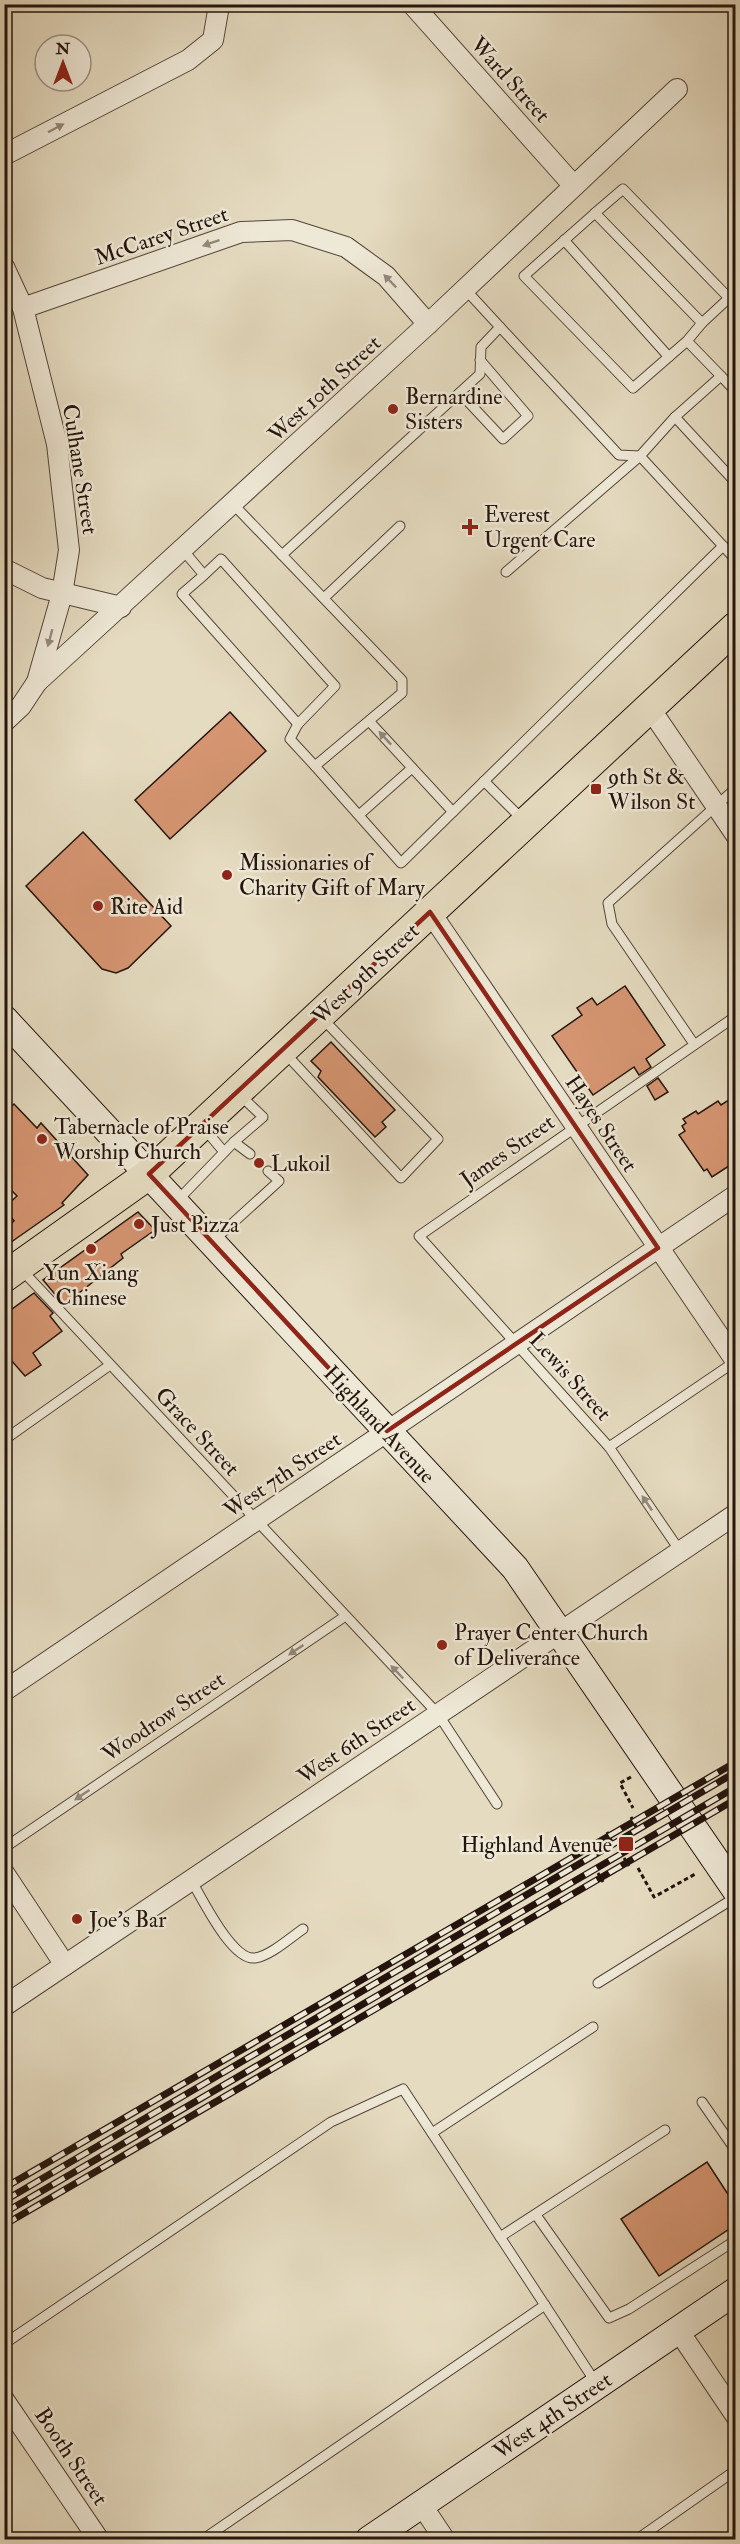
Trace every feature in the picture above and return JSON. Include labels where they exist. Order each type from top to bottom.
[{"type":"main road","name":"West 9th Street","points":[[9,1265],[149,1174],[735,627]]},
{"type":"main road","name":"Highland Avenue","points":[[4,1020],[515,1568],[735,1890]]},
{"type":"main road","name":"West 4th Street","points":[[369,2540],[735,2291]]},
{"type":"street","name":"Ward Street","points":[[412,4],[574,186]]},
{"type":"street","points":[[4,155],[188,60],[213,40],[216,8]]},
{"type":"street","name":"West 10th Street","points":[[4,722],[21,706],[37,682],[121,608],[428,324],[676,89]]},
{"type":"street","name":"McCarey Street","points":[[23,308],[242,232],[292,230],[346,247],[386,276],[428,324]]},
{"type":"street","name":"Culhane Street","points":[[4,267],[23,308],[57,444],[69,550],[62,594],[37,682]]},
{"type":"street","points":[[4,569],[42,588],[121,608]]},
{"type":"street","points":[[649,707],[735,835]]},
{"type":"street","name":"Hayes Street","points":[[430,912],[735,1361]]},
{"type":"street","name":"West 7th Street","points":[[4,1691],[735,1195]]},
{"type":"street","name":"West 6th Street","points":[[4,2006],[735,1514]]},
{"type":"street","points":[[4,1873],[65,1965]]},
{"type":"street","points":[[678,2330],[735,2416]]},
{"type":"street","name":"Booth Street","points":[[4,2400],[99,2540]]},
{"type":"street","points":[[421,2504],[445,2540]]},
{"type":"lane","points":[[623,189],[729,298],[669,357],[633,388],[524,276],[595,213],[623,189]]},
{"type":"lane","points":[[595,213],[702,323]]},
{"type":"lane","points":[[564,240],[669,357]]},
{"type":"lane","points":[[465,289],[619,455],[640,456],[735,560]]},
{"type":"lane","points":[[282,555],[480,374],[480,348],[500,327]]},
{"type":"lane","points":[[687,340],[735,392]]},
{"type":"lane","points":[[460,393],[502,439],[528,416],[480,360]]},
{"type":"lane","points":[[506,572],[640,456],[675,417],[721,376]]},
{"type":"lane","points":[[675,417],[735,483]]},
{"type":"lane","points":[[233,504],[402,680],[402,693],[315,766]]},
{"type":"lane","points":[[324,598],[400,526]]},
{"type":"lane","points":[[298,724],[182,594],[221,559],[335,686],[298,724],[290,739],[401,863],[723,546]]},
{"type":"lane","points":[[183,550],[204,575]]},
{"type":"lane","points":[[369,721],[453,812]]},
{"type":"lane","points":[[359,815],[412,768]]},
{"type":"lane","points":[[484,781],[526,822]]},
{"type":"lane","points":[[694,1044],[612,924],[608,903],[735,788]]},
{"type":"lane","points":[[282,1050],[401,1178],[438,1139],[319,1016]]},
{"type":"lane","name":"James Street","points":[[419,1236],[735,1016]]},
{"type":"lane","points":[[174,1203],[262,1117],[237,1092]]},
{"type":"lane","points":[[202,1126],[224,1152]]},
{"type":"lane","points":[[234,1142],[250,1154]]},
{"type":"lane","points":[[212,1243],[279,1181],[268,1172]]},
{"type":"lane","name":"Lewis Street","points":[[419,1236],[609,1447],[680,1551]]},
{"type":"lane","name":"Grace Street","points":[[9,1265],[110,1365],[344,1617],[438,1714],[497,1804]]},
{"type":"lane","points":[[609,1447],[735,1361]]},
{"type":"lane","points":[[4,1440],[110,1365]]},
{"type":"lane","name":"Woodrow Street","points":[[4,1848],[344,1617]]},
{"type":"lane","points":[[192,1880],[235,1951],[248,1959],[258,1958],[303,1929]]},
{"type":"lane","points":[[598,1983],[735,1897]]},
{"type":"lane","points":[[432,2133],[593,2027]]},
{"type":"lane","points":[[4,2344],[331,2121],[404,2089],[597,2385]]},
{"type":"lane","points":[[702,2102],[735,2151]]},
{"type":"lane","points":[[500,2237],[536,2216],[665,2130]]},
{"type":"lane","points":[[536,2216],[609,2318],[629,2309],[735,2240]]},
{"type":"lane","points":[[202,2540],[545,2305]]},
{"type":"lane","points":[[636,2540],[735,2470]]},
{"type":"path","points":[[627,1797],[633,1808]]},
{"type":"path","points":[[631,1817],[636,1827]]},
{"type":"path","points":[[607,1832],[612,1842]]},
{"type":"path","points":[[624,1858],[629,1866]]},
{"type":"path","points":[[638,1868],[654,1897],[717,1862]]},
{"type":"path","points":[[598,1873],[603,1882]]},
{"type":"highlighted area","points":[[430,912],[658,1248],[387,1431],[149,1174]]},
{"type":"building","points":[[230,712],[266,751],[170,839],[135,800]]},
{"type":"building","name":"Rite Aid","points":[[83,832],[171,926],[128,968],[116,973],[102,969],[26,886]]},
{"type":"building","points":[[625,986],[665,1045],[646,1059],[651,1067],[639,1075],[634,1067],[593,1095],[552,1036],[582,1015],[577,1008],[592,998],[597,1005]]},
{"type":"building","points":[[331,1042],[395,1110],[382,1122],[386,1127],[375,1137],[318,1077],[321,1071],[311,1061]]},
{"type":"building","points":[[658,1078],[668,1092],[655,1100],[647,1086]]},
{"type":"building","points":[[735,1096],[735,1162],[712,1177],[707,1169],[704,1171],[679,1135],[685,1131],[682,1126],[686,1123],[683,1119],[696,1111],[698,1114],[718,1101],[721,1105]]},
{"type":"building","points":[[14,1104],[37,1128],[41,1123],[88,1175],[62,1203],[64,1205],[7,1245],[4,1244],[4,1230],[14,1221],[4,1208],[17,1196],[4,1183],[4,1155],[11,1149],[4,1142],[4,1113]]},
{"type":"building","points":[[138,1212],[155,1230],[121,1254],[123,1258],[64,1305],[43,1280]]},
{"type":"building","points":[[34,1293],[53,1313],[50,1316],[62,1331],[33,1353],[41,1365],[25,1376],[4,1352],[4,1315]]},
{"type":"building","points":[[707,2162],[735,2205],[735,2225],[659,2276],[621,2219]]},
{"type":"railway","points":[[4,2188],[736,1762]]},
{"type":"railway","points":[[4,2201],[736,1772]]},
{"type":"railway","points":[[4,2213],[736,1787]]},
{"type":"railway","points":[[4,2225],[736,1799]]},
{"type":"place","name":"Bernardine Sisters","points":[[393,409]]},
{"type":"place","name":"Everest Urgent Care","points":[[470,527]]},
{"type":"place","name":"9th St & Wilson St","points":[[596,789]]},
{"type":"place","name":"Missionaries of Charity Gift of Mary","points":[[227,875]]},
{"type":"place","name":"Rite Aid","points":[[98,906]]},
{"type":"place","name":"Tabernacle of Praise Worship Church","points":[[42,1139]]},
{"type":"place","name":"Lukoil","points":[[259,1163]]},
{"type":"place","name":"Just Pizza","points":[[139,1224]]},
{"type":"place","name":"Yun Xiang Chinese","points":[[91,1249]]},
{"type":"place","name":"Prayer Center Church of Deliverance","points":[[442,1645]]},
{"type":"place","name":"Highland Avenue","points":[[626,1844]]},
{"type":"place","name":"Joe's Bar","points":[[77,1919]]}]
